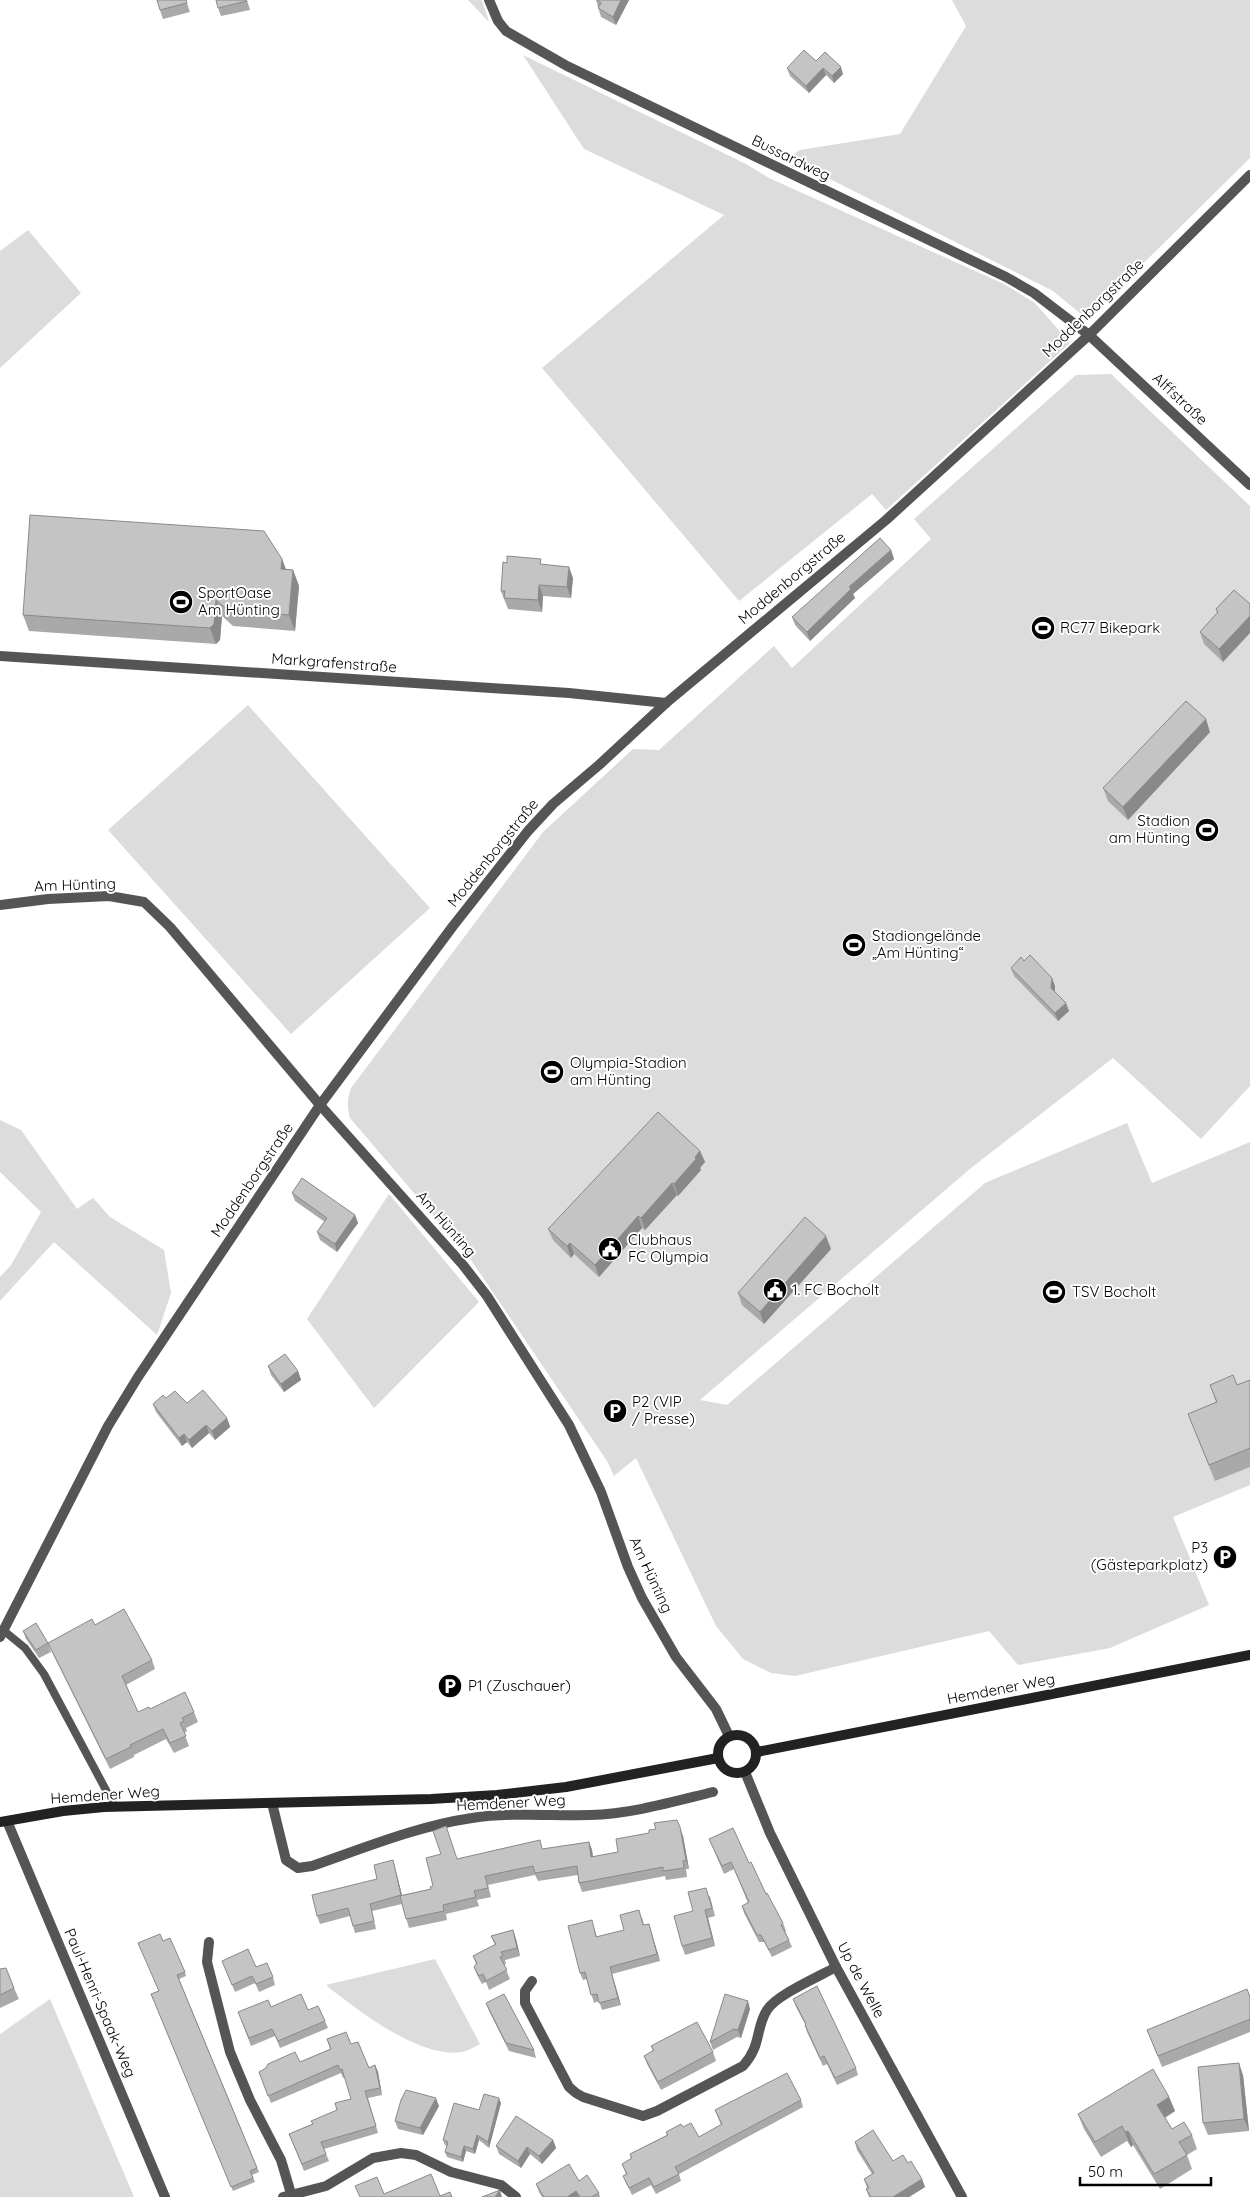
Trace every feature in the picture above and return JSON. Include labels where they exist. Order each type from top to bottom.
[{"type":"street","name":"Bussardweg","points":[[489,0],[498,21],[506,31],[568,66],[1006,277],[1034,293],[1089,335]]},
{"type":"street","name":"Moddenborgstraße","points":[[2,1634],[108,1426],[143,1369],[320,1105],[452,926],[528,831],[553,804],[599,765],[666,703],[886,520],[1089,335],[1250,174]]},
{"type":"street","name":"Alffstraße","points":[[1089,335],[1250,485]]},
{"type":"street","name":"Markgrafenstraße","points":[[0,656],[569,693],[666,703]]},
{"type":"street","name":"Am Hünting","points":[[0,905],[48,899],[109,896],[144,902],[170,927],[320,1105],[463,1265],[507,1327],[569,1425],[583,1452],[642,1598],[676,1657],[705,1693],[724,1723],[729,1736]]},
{"type":"street","name":"Hemdener Weg","points":[[757,1752],[1250,1655]]},
{"type":"street","points":[[744,1735],[755,1744],[757,1752],[753,1766],[744,1772],[734,1773],[728,1771],[718,1758],[719,1748],[729,1736],[744,1735]]},
{"type":"street","name":"Hemdener Weg","points":[[3,1822],[63,1810],[115,1807],[497,1795],[566,1787],[718,1758]]},
{"type":"street","name":"Up de Welle","points":[[744,1772],[770,1833],[836,1967],[962,2197]]},
{"type":"street","name":"Hemdener Weg","points":[[272,1803],[286,1860],[298,1868],[312,1866],[445,1822],[504,1815],[590,1815],[626,1812],[713,1792]]},
{"type":"street","name":"Paul-Henri-Spaak-Weg","points":[[3,1822],[165,2197]]},
{"type":"street","points":[[208,1942],[207,1962],[230,2052],[250,2100],[281,2160],[289,2196],[326,2186],[373,2158],[401,2153],[416,2155],[451,2172],[501,2185],[516,2197]]},
{"type":"street","points":[[532,1981],[525,1992],[525,2003],[569,2087],[583,2097],[643,2116],[657,2111],[743,2066],[752,2056],[767,2010],[780,1998],[836,1967]]},
{"type":"lane","points":[[2,1634],[25,1648],[44,1674],[115,1807]]},
{"type":"shaded area","points":[[468,0],[482,0],[489,22]]},
{"type":"shaded area","points":[[952,0],[1250,0],[1250,158],[1087,319],[1053,291],[788,158],[800,150],[900,134],[966,26]]},
{"type":"shaded area","points":[[523,55],[746,164],[769,178],[1004,284],[1035,303],[1070,343],[886,510],[872,494],[739,601],[542,368],[724,215],[584,149]]},
{"type":"shaded area","points":[[28,230],[81,293],[0,368],[0,251]]},
{"type":"shaded area","name":"Stadiongelände „Am Hünting“","points":[[1111,374],[1250,506],[1250,1086],[1201,1139],[1113,1058],[971,1168],[700,1400],[727,1405],[985,1183],[1127,1123],[1152,1183],[1250,1142],[1250,1485],[1173,1517],[1209,1605],[1110,1648],[1018,1665],[989,1631],[795,1676],[771,1673],[743,1659],[716,1626],[636,1458],[614,1476],[607,1461],[471,1260],[350,1118],[348,1103],[351,1088],[543,832],[633,749],[659,750],[774,646],[792,668],[931,539],[914,519],[1076,375]]},
{"type":"shaded area","points":[[248,705],[430,908],[291,1034],[108,830]]},
{"type":"shaded area","points":[[0,1120],[21,1130],[77,1209],[93,1198],[110,1217],[164,1250],[171,1293],[157,1335],[54,1242],[0,1301],[0,1277],[11,1265],[41,1212],[0,1172]]},
{"type":"shaded area","points":[[389,1194],[479,1302],[374,1408],[307,1319]]},
{"type":"shaded area","points":[[435,1959],[480,2044],[469,2050],[445,2052],[427,2048],[409,2040],[372,2019],[326,1985]]},
{"type":"shaded area","points":[[50,1999],[134,2197],[0,2197],[0,2034]]},
{"type":"building","points":[[157,0],[186,0],[187,3],[160,10]]},
{"type":"building","points":[[216,0],[246,0],[247,1],[218,8]]},
{"type":"building","points":[[597,0],[621,0],[613,17],[598,8],[601,3]]},
{"type":"building","points":[[804,50],[816,61],[825,52],[841,67],[832,76],[823,68],[806,86],[787,68]]},
{"type":"building","points":[[30,515],[264,531],[282,559],[281,569],[293,570],[289,615],[228,610],[216,600],[214,624],[210,628],[23,615]]},
{"type":"building","points":[[880,538],[891,550],[849,587],[851,589],[807,632],[792,617]]},
{"type":"building","points":[[507,556],[541,559],[540,564],[569,567],[567,587],[539,585],[538,600],[504,598],[505,591],[501,591],[503,562],[507,563]]},
{"type":"building","points":[[1234,590],[1250,604],[1250,616],[1219,649],[1200,632],[1218,612],[1216,609]]},
{"type":"building","points":[[1186,701],[1206,719],[1123,807],[1103,788]]},
{"type":"building","points":[[1030,955],[1052,978],[1051,988],[1066,1003],[1055,1013],[1011,968],[1021,957],[1024,961]]},
{"type":"building","points":[[658,1112],[700,1151],[695,1157],[696,1159],[674,1184],[672,1183],[641,1218],[638,1216],[595,1265],[570,1243],[567,1246],[548,1229]]},
{"type":"building","points":[[302,1178],[355,1215],[335,1244],[317,1232],[327,1218],[292,1193]]},
{"type":"building","points":[[805,1217],[826,1236],[760,1312],[738,1293]]},
{"type":"building","points":[[285,1354],[298,1371],[281,1384],[268,1366]]},
{"type":"building","points":[[1233,1375],[1237,1385],[1250,1380],[1250,1448],[1209,1465],[1188,1414],[1217,1402],[1210,1385]]},
{"type":"building","points":[[203,1390],[227,1418],[212,1431],[206,1425],[189,1440],[184,1434],[179,1438],[153,1404],[163,1395],[166,1398],[175,1391],[187,1403]]},
{"type":"building","points":[[124,1609],[152,1660],[122,1676],[138,1712],[149,1707],[150,1709],[185,1692],[194,1712],[182,1718],[184,1721],[180,1723],[186,1736],[170,1743],[163,1729],[106,1759],[48,1643],[92,1619],[95,1625]]},
{"type":"building","points":[[36,1623],[48,1643],[36,1650],[23,1631]]},
{"type":"building","points":[[677,1820],[686,1860],[683,1861],[684,1868],[663,1871],[663,1867],[579,1883],[577,1866],[535,1873],[533,1866],[485,1876],[488,1888],[474,1891],[476,1897],[443,1905],[444,1911],[406,1919],[400,1896],[431,1889],[430,1887],[433,1886],[426,1858],[441,1854],[433,1831],[446,1826],[457,1859],[540,1840],[542,1849],[589,1842],[591,1857],[618,1852],[616,1839],[649,1833],[649,1830],[656,1829],[654,1823]]},
{"type":"building","points":[[733,1828],[749,1863],[751,1862],[766,1894],[783,1923],[781,1925],[789,1940],[769,1950],[761,1935],[757,1935],[742,1906],[749,1902],[731,1862],[722,1866],[709,1839]]},
{"type":"building","points":[[393,1860],[401,1895],[370,1904],[374,1921],[353,1926],[348,1908],[317,1916],[312,1895],[377,1879],[374,1865]]},
{"type":"building","points":[[706,1888],[712,1908],[705,1910],[712,1938],[682,1946],[674,1916],[693,1911],[688,1892]]},
{"type":"building","points":[[639,1910],[643,1925],[649,1924],[657,1954],[610,1967],[618,1998],[599,2003],[597,1994],[591,1995],[585,1972],[580,1973],[568,1926],[592,1920],[596,1937],[624,1930],[620,1915]]},
{"type":"building","points":[[513,1930],[517,1948],[501,1952],[503,1956],[500,1957],[507,1970],[486,1981],[483,1974],[479,1976],[474,1967],[477,1963],[473,1956],[496,1944],[491,1936]]},
{"type":"building","points":[[160,1934],[163,1941],[170,1938],[185,1972],[177,1975],[257,2168],[250,2171],[253,2178],[231,2187],[151,1994],[159,1991],[138,1943]]},
{"type":"building","points":[[248,1949],[256,1967],[267,1963],[273,1977],[256,1984],[252,1976],[232,1985],[222,1961]]},
{"type":"building","points":[[6,1968],[14,1988],[0,1995],[0,1969]]},
{"type":"building","points":[[817,1986],[856,2068],[835,2078],[824,2056],[820,2058],[793,1999]]},
{"type":"building","points":[[1247,1989],[1250,1997],[1250,2019],[1158,2056],[1147,2030]]},
{"type":"building","points":[[301,1994],[308,2010],[318,2006],[325,2021],[278,2041],[272,2029],[249,2038],[238,2012],[268,2000],[271,2007]]},
{"type":"building","points":[[504,1994],[534,2050],[506,2043],[486,2003]]},
{"type":"building","points":[[725,1994],[748,2001],[738,2030],[734,2029],[710,2042]]},
{"type":"building","points":[[697,2022],[713,2052],[658,2082],[644,2056],[654,2050],[651,2046]]},
{"type":"building","points":[[346,2032],[351,2044],[358,2042],[369,2068],[375,2065],[380,2088],[365,2091],[376,2126],[321,2142],[326,2154],[302,2164],[289,2134],[313,2124],[311,2121],[337,2110],[335,2103],[351,2099],[342,2069],[340,2070],[338,2065],[268,2096],[259,2072],[266,2068],[268,2064],[295,2052],[300,2062],[331,2049],[327,2039]]},
{"type":"building","points":[[1239,2063],[1244,2119],[1203,2123],[1198,2067]]},
{"type":"building","points":[[1153,2069],[1169,2097],[1157,2105],[1172,2129],[1184,2122],[1192,2135],[1179,2142],[1187,2155],[1154,2174],[1128,2131],[1125,2132],[1122,2126],[1095,2142],[1078,2114]]},
{"type":"building","points":[[787,2073],[801,2100],[675,2167],[679,2174],[654,2187],[649,2178],[629,2188],[623,2176],[627,2174],[622,2164],[632,2158],[630,2154],[668,2135],[666,2132],[681,2124],[683,2127],[691,2123],[699,2137],[722,2124],[715,2110]]},
{"type":"building","points":[[406,2090],[436,2098],[420,2128],[395,2121]]},
{"type":"building","points":[[484,2094],[499,2098],[488,2142],[477,2135],[473,2149],[464,2146],[461,2157],[445,2152],[448,2142],[443,2140],[454,2103],[479,2110]]},
{"type":"building","points":[[516,2116],[553,2140],[539,2156],[527,2147],[518,2161],[496,2146]]},
{"type":"building","points":[[873,2130],[893,2161],[903,2155],[908,2163],[911,2161],[922,2179],[893,2197],[871,2197],[866,2189],[869,2188],[864,2179],[874,2173],[855,2142]]},
{"type":"building","points":[[569,2164],[579,2181],[587,2175],[599,2193],[591,2197],[580,2197],[576,2191],[567,2197],[544,2197],[536,2184]]},
{"type":"building","points":[[431,2174],[440,2196],[450,2192],[452,2197],[360,2197],[355,2186],[377,2177],[384,2194]]},
{"type":"building","points":[[500,2190],[495,2197],[482,2197]]},
{"type":"place","name":"SportOase Am Hünting","points":[[181,602]]},
{"type":"place","name":"RC77 Bikepark","points":[[1043,628]]},
{"type":"place","name":"Stadion am Hünting","points":[[1207,830]]},
{"type":"place","name":"Stadiongelände „Am Hünting“","points":[[854,945]]},
{"type":"place","name":"Olympia-Stadion am Hünting","points":[[552,1072]]},
{"type":"place","name":"Clubhaus FC Olympia","points":[[610,1249]]},
{"type":"place","name":"1. FC Bocholt","points":[[775,1290]]},
{"type":"place","name":"TSV Bocholt","points":[[1054,1292]]},
{"type":"place","name":"P2 (VIP / Presse)","points":[[615,1411]]},
{"type":"place","name":"P3 (Gästeparkplatz)","points":[[1225,1557]]},
{"type":"place","name":"P1 (Zuschauer)","points":[[450,1686]]}]
